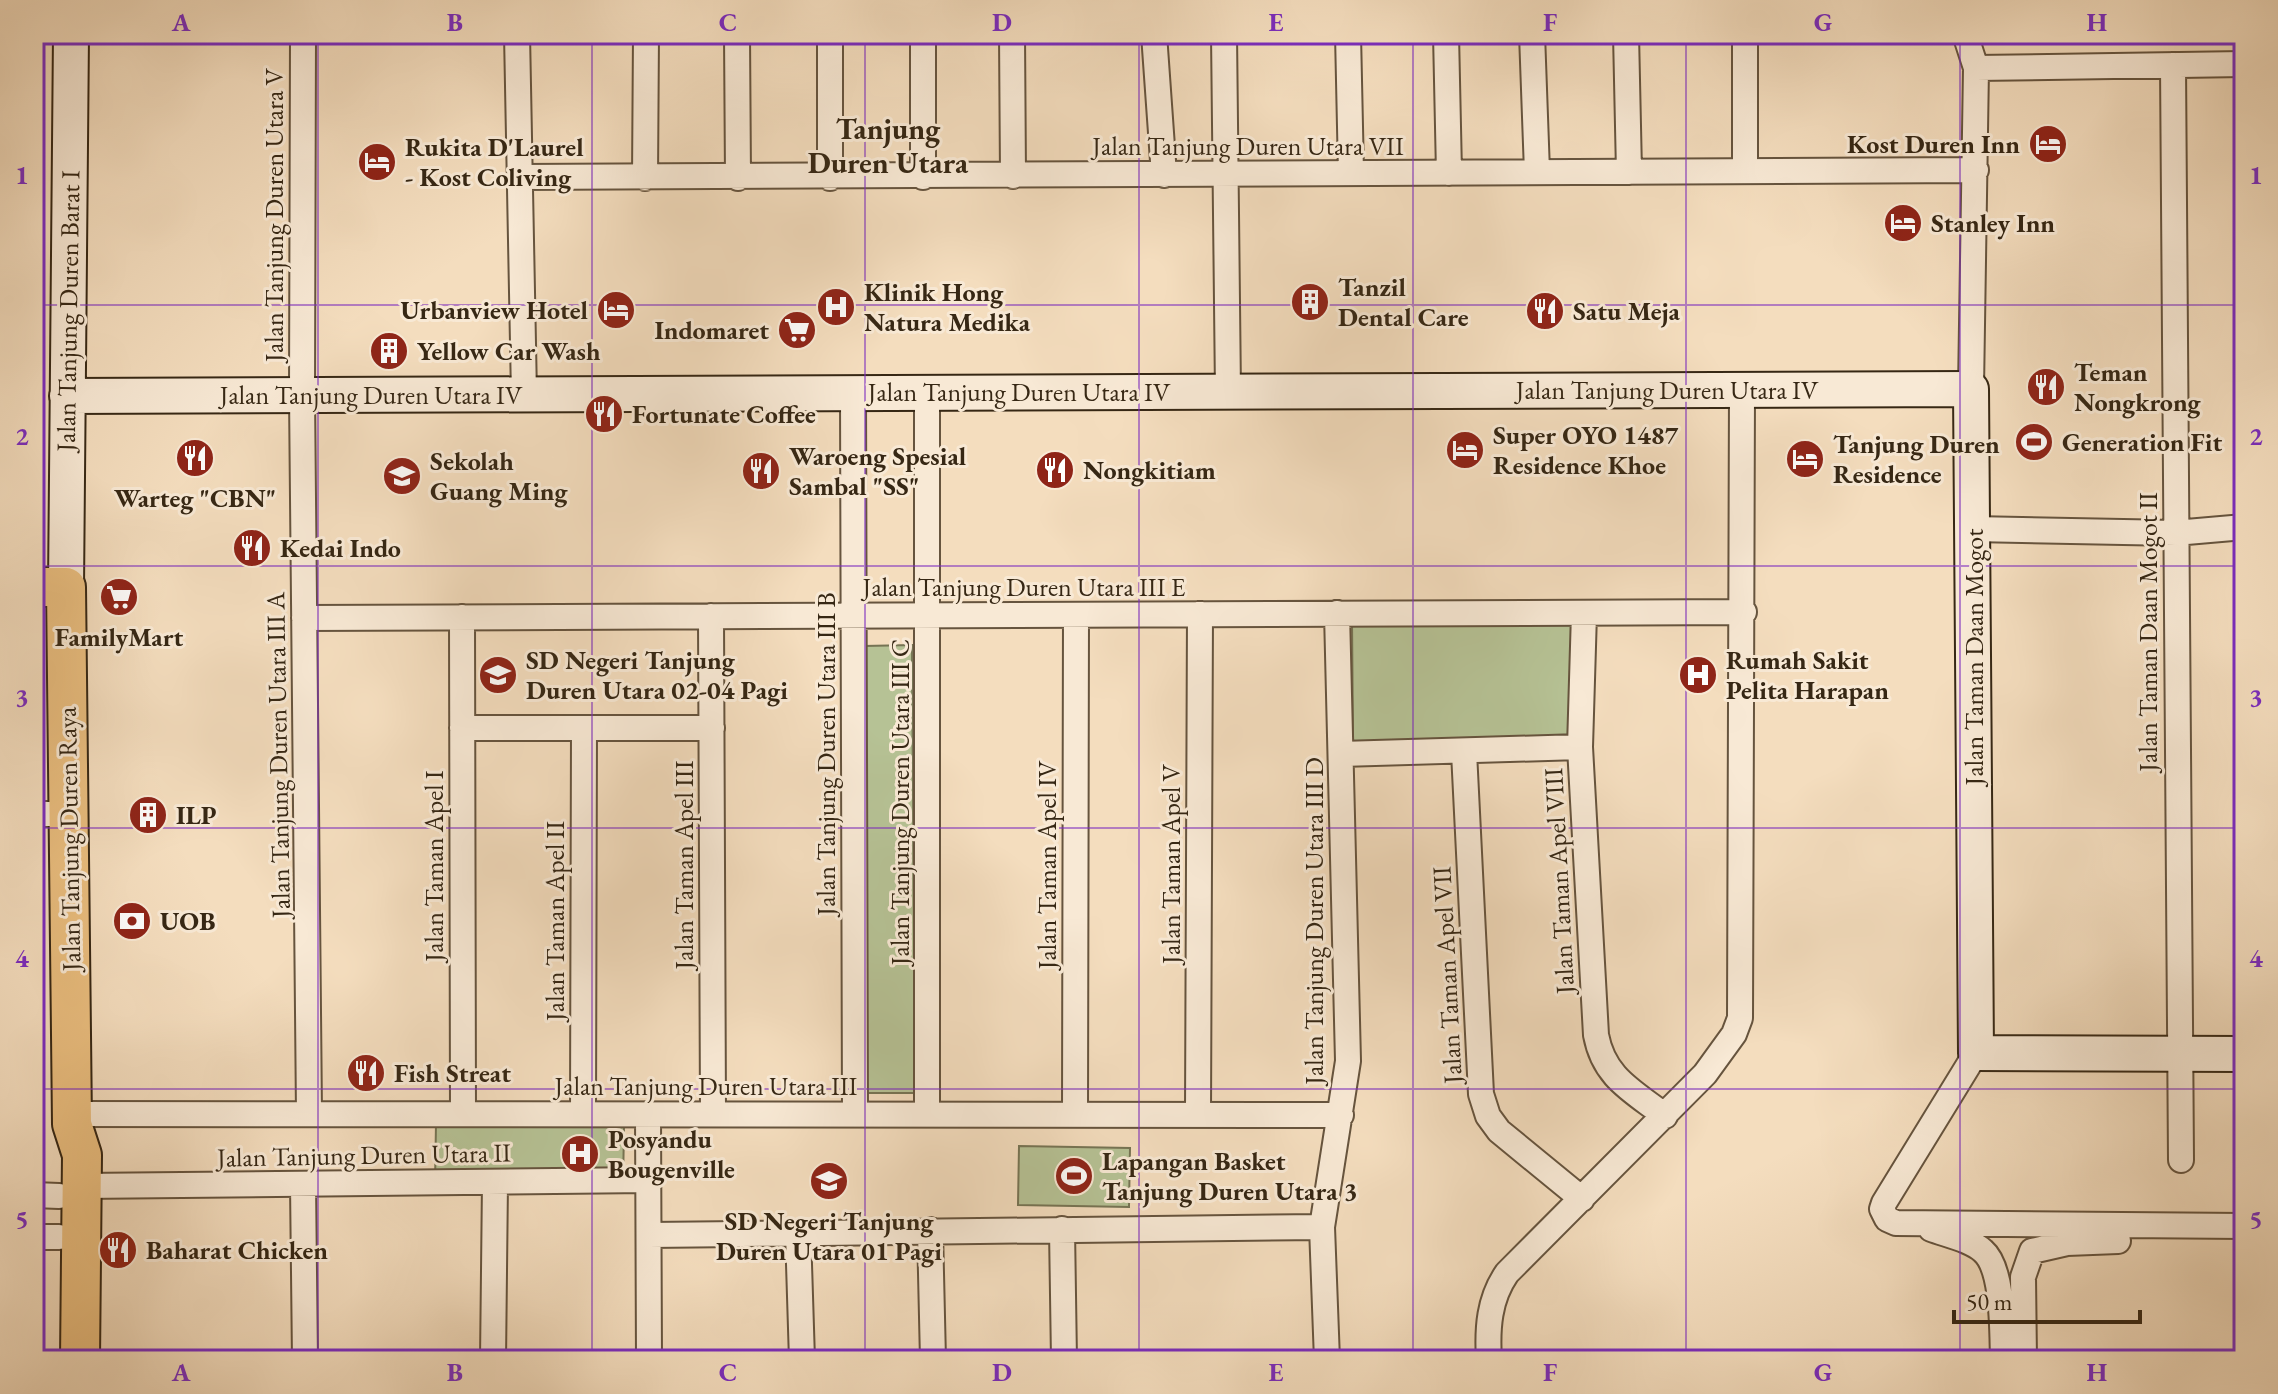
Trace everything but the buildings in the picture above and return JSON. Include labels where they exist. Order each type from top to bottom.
[{"type":"main road","name":"Jalan Tanjung Duren Raya","points":[[50,587],[51,814],[72,1119],[60,1153],[58,1192],[80,1360]]},
{"type":"main road","name":"Jalan Tanjung Duren Raya","points":[[56,1360],[46,1237],[58,1192]]},
{"type":"street","name":"Jalan Tanjung Duren Barat I","points":[[50,587],[67,396],[71,34]]},
{"type":"street","name":"Jalan Tanjung Duren Utara V","points":[[302,395],[303,34]]},
{"type":"street","points":[[517,34],[524,395]]},
{"type":"street","points":[[645,178],[646,34]]},
{"type":"street","points":[[737,34],[738,178]]},
{"type":"street","points":[[830,34],[830,178]]},
{"type":"street","points":[[923,34],[923,177]]},
{"type":"street","points":[[1012,34],[1013,176]]},
{"type":"street","points":[[1154,34],[1164,175]]},
{"type":"street","points":[[1224,34],[1228,392]]},
{"type":"street","points":[[1348,34],[1351,173]]},
{"type":"street","points":[[1446,34],[1449,173]]},
{"type":"street","points":[[1532,34],[1537,172]]},
{"type":"street","points":[[1626,34],[1629,172]]},
{"type":"street","points":[[1745,34],[1745,171]]},
{"type":"street","name":"Jalan Taman Daan Mogot","points":[[1965,34],[1976,68],[1971,389],[1976,1053]]},
{"type":"street","points":[[1976,68],[2244,64]]},
{"type":"street","name":"Jalan Taman Daan Mogot II","points":[[2173,65],[2181,1160]]},
{"type":"street","name":"Jalan Tanjung Duren Utara VII","points":[[520,177],[830,178],[1976,170]]},
{"type":"street","name":"Jalan Tanjung Duren Utara IV","points":[[67,396],[1971,389]]},
{"type":"street","points":[[1489,1360],[1490,1310],[1496,1289],[1507,1273],[1665,1116],[1719,1055],[1740,1018],[1744,612],[1742,390]]},
{"type":"street","name":"Jalan Tanjung Duren Utara III B","points":[[853,393],[855,1114]]},
{"type":"street","name":"Jalan Tanjung Duren Utara III C","points":[[927,393],[927,1114]]},
{"type":"street","name":"Jalan Tanjung Duren Utara III A","points":[[302,395],[309,1114]]},
{"type":"street","points":[[1973,529],[2175,533],[2244,527]]},
{"type":"street","name":"Jalan Tanjung Duren Utara III E","points":[[304,618],[1744,612]]},
{"type":"street","name":"Jalan Tanjung Duren Utara III D","points":[[1327,1360],[1322,1227],[1348,1061],[1337,613]]},
{"type":"street","name":"Jalan Taman Apel VIII","points":[[1584,613],[1580,747],[1596,1035],[1600,1059],[1610,1073],[1665,1116]]},
{"type":"street","name":"Jalan Taman Apel V","points":[[1198,1115],[1200,614]]},
{"type":"street","name":"Jalan Taman Apel IV","points":[[1075,1115],[1076,615]]},
{"type":"street","name":"Jalan Taman Apel III","points":[[711,616],[713,1114]]},
{"type":"street","name":"Jalan Taman Apel I","points":[[462,617],[463,1114]]},
{"type":"street","points":[[462,728],[712,728]]},
{"type":"street","name":"Jalan Taman Apel II","points":[[583,1114],[584,728]]},
{"type":"street","points":[[1341,754],[1580,747]]},
{"type":"street","name":"Jalan Taman Apel VII","points":[[1464,752],[1481,1094],[1488,1116],[1499,1131],[1582,1199]]},
{"type":"street","points":[[2244,1054],[1976,1053],[1882,1209],[1887,1219],[1915,1223],[2244,1226]]},
{"type":"street","name":"Jalan Tanjung Duren Utara III","points":[[72,1119],[309,1114],[1341,1115]]},
{"type":"street","points":[[648,1114],[649,1360]]},
{"type":"street","name":"Jalan Tanjung Duren Utara II","points":[[58,1192],[303,1184],[648,1180]]},
{"type":"street","points":[[493,1360],[495,1182]]},
{"type":"street","points":[[303,1184],[305,1360]]},
{"type":"street","points":[[1915,1223],[1979,1248],[1989,1259],[2001,1309],[2003,1360]]},
{"type":"street","points":[[2024,1360],[2023,1277],[2032,1251],[2067,1243],[2184,1236],[2214,1226]]},
{"type":"street","points":[[649,1235],[1322,1227]]},
{"type":"street","points":[[1062,1229],[1064,1360]]},
{"type":"street","points":[[930,1230],[933,1360]]},
{"type":"street","points":[[798,1232],[802,1360]]},
{"type":"green space","points":[[1352,621],[1578,624],[1575,735],[1353,744]]},
{"type":"green space","points":[[912,645],[915,1093],[866,1093],[864,646]]},
{"type":"green space","points":[[436,1123],[624,1126],[623,1188],[435,1185]]},
{"type":"green space","name":"Lapangan Basket Tanjung Duren Utara 3","points":[[1019,1146],[1130,1148],[1129,1207],[1018,1205]]},
{"type":"place","name":"Kost Duren Inn","points":[[2048,144]]},
{"type":"place","name":"Rukita D'Laurel - Kost Coliving","points":[[377,162]]},
{"type":"place","name":"Stanley Inn","points":[[1903,223]]},
{"type":"place","name":"Tanzil Dental Care","points":[[1310,302]]},
{"type":"place","name":"Klinik Hong Natura Medika","points":[[836,307]]},
{"type":"place","name":"Urbanview Hotel","points":[[616,310]]},
{"type":"place","name":"Satu Meja","points":[[1545,311]]},
{"type":"place","name":"Indomaret","points":[[797,330]]},
{"type":"place","name":"Yellow Car Wash","points":[[389,351]]},
{"type":"place","name":"Teman Nongkrong","points":[[2046,387]]},
{"type":"place","name":"Fortunate Coffee","points":[[604,414]]},
{"type":"place","name":"Generation Fit","points":[[2034,442]]},
{"type":"place","name":"Super OYO 1487 Residence Khoe","points":[[1465,450]]},
{"type":"place","name":"Warteg \"CBN\"","points":[[195,458]]},
{"type":"place","name":"Tanjung Duren Residence","points":[[1805,459]]},
{"type":"place","name":"Nongkitiam","points":[[1055,470]]},
{"type":"place","name":"Waroeng Spesial Sambal \"SS\"","points":[[761,471]]},
{"type":"place","name":"Sekolah Guang Ming","points":[[402,476]]},
{"type":"place","name":"Kedai Indo","points":[[252,548]]},
{"type":"place","name":"FamilyMart","points":[[119,597]]},
{"type":"place","name":"SD Negeri Tanjung Duren Utara 02-04 Pagi","points":[[498,675]]},
{"type":"place","name":"Rumah Sakit Pelita Harapan","points":[[1698,675]]},
{"type":"place","name":"ILP","points":[[148,815]]},
{"type":"place","name":"UOB","points":[[132,921]]},
{"type":"place","name":"Fish Streat","points":[[366,1073]]},
{"type":"place","name":"Posyandu Bougenville","points":[[580,1154]]},
{"type":"place","name":"Lapangan Basket Tanjung Duren Utara 3","points":[[1074,1176]]},
{"type":"place","name":"SD Negeri Tanjung Duren Utara 01 Pagi","points":[[829,1181]]},
{"type":"place","name":"Baharat Chicken","points":[[118,1250]]},
{"type":"district","name":"Tanjung Duren Utara","points":[[888,146]]}]
